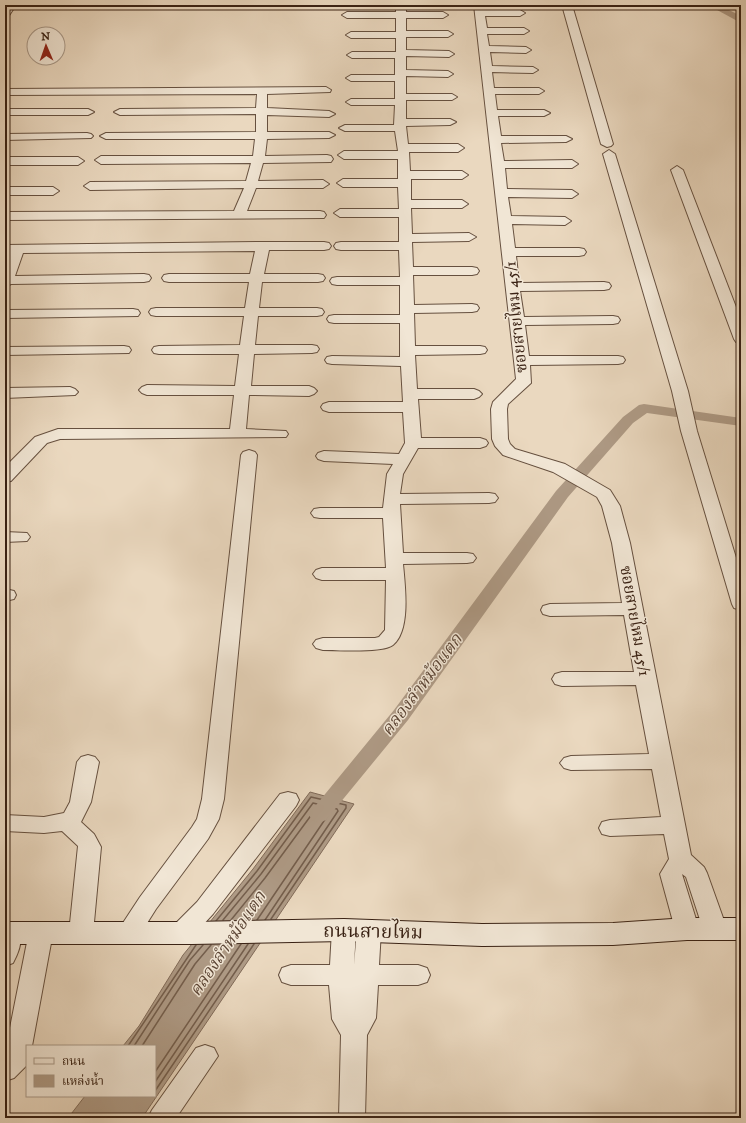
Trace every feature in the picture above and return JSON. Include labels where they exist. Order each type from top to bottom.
[{"type":"main road","name":"ถนนสายไหม","points":[[7,941],[41,932],[187,933],[282,930],[357,930],[482,935],[613,934],[687,929],[728,929]]},
{"type":"street","points":[[5,15],[11,5]]},
{"type":"street","points":[[567,5],[680,391],[689,431],[741,604]]},
{"type":"street","points":[[480,9],[520,13]]},
{"type":"street","name":"ซอยสายไหม 45/1","points":[[480,9],[523,382],[501,402],[499,408],[500,439],[503,446],[509,452],[559,468],[592,485],[604,494],[611,506],[621,543],[680,859]]},
{"type":"street","points":[[323,644],[375,644],[386,641],[394,631],[395,566],[392,506],[395,474],[413,443],[409,401],[404,151],[400,126],[401,10]]},
{"type":"street","points":[[347,15],[401,10],[443,15]]},
{"type":"street","points":[[482,31],[524,31]]},
{"type":"street","points":[[351,35],[448,34]]},
{"type":"street","points":[[484,49],[526,50]]},
{"type":"street","points":[[352,55],[450,54]]},
{"type":"street","points":[[487,69],[533,70]]},
{"type":"street","points":[[351,78],[448,74]]},
{"type":"street","points":[[5,92],[326,90]]},
{"type":"street","points":[[238,215],[251,185],[258,160],[262,136],[262,91]]},
{"type":"street","points":[[489,91],[539,91]]},
{"type":"street","points":[[351,102],[452,97]]},
{"type":"street","points":[[120,112],[261,111],[330,114]]},
{"type":"street","points":[[5,112],[88,112]]},
{"type":"street","points":[[492,113],[544,113]]},
{"type":"street","points":[[345,128],[450,122]]},
{"type":"street","points":[[106,136],[329,135]]},
{"type":"street","points":[[5,137],[86,136]]},
{"type":"street","points":[[495,140],[566,139]]},
{"type":"street","points":[[344,155],[458,148]]},
{"type":"street","points":[[101,160],[327,159]]},
{"type":"street","points":[[5,161],[78,161]]},
{"type":"street","points":[[498,165],[572,164]]},
{"type":"street","points":[[677,170],[741,339]]},
{"type":"street","points":[[343,183],[462,175]]},
{"type":"street","points":[[90,186],[323,184]]},
{"type":"street","points":[[5,191],[52,191]]},
{"type":"street","points":[[502,193],[572,194]]},
{"type":"street","points":[[340,213],[462,204]]},
{"type":"street","points":[[5,216],[320,215]]},
{"type":"street","points":[[505,220],[565,221]]},
{"type":"street","points":[[341,246],[469,237]]},
{"type":"street","points":[[237,434],[256,278],[263,246]]},
{"type":"street","points":[[144,278],[5,281],[12,248],[324,246]]},
{"type":"street","points":[[509,252],[580,252]]},
{"type":"street","points":[[336,280],[472,271]]},
{"type":"street","points":[[169,278],[318,278]]},
{"type":"street","points":[[513,287],[604,286]]},
{"type":"street","points":[[334,319],[472,308]]},
{"type":"street","points":[[156,312],[317,312]]},
{"type":"street","points":[[5,314],[133,313]]},
{"type":"street","points":[[517,321],[613,320]]},
{"type":"street","points":[[159,350],[312,349]]},
{"type":"street","points":[[5,351],[124,350]]},
{"type":"street","points":[[332,360],[480,350]]},
{"type":"street","points":[[521,361],[618,360]]},
{"type":"street","points":[[147,390],[309,391]]},
{"type":"street","points":[[5,393],[70,392]]},
{"type":"street","points":[[329,407],[474,394]]},
{"type":"street","points":[[5,477],[38,443],[48,436],[58,434],[280,434]]},
{"type":"street","points":[[413,443],[480,443]]},
{"type":"street","points":[[128,932],[200,833],[208,819],[213,799],[249,455]]},
{"type":"street","points":[[324,456],[404,459]]},
{"type":"street","points":[[320,513],[489,498]]},
{"type":"street","points":[[322,574],[467,558]]},
{"type":"street","points":[[550,610],[633,609]]},
{"type":"street","points":[[562,679],[645,678]]},
{"type":"street","points":[[571,763],[661,761]]},
{"type":"street","points":[[5,823],[44,825],[67,822],[76,814],[88,762]]},
{"type":"street","points":[[187,933],[288,800]]},
{"type":"street","points":[[67,822],[86,840],[90,847],[81,933]]},
{"type":"street","points":[[610,828],[674,825]]},
{"type":"street","points":[[687,929],[671,874],[680,859],[696,873],[728,929]]},
{"type":"street","points":[[354,1033],[344,1019],[341,976],[357,930]]},
{"type":"street","points":[[352,1118],[354,1033],[364,1018],[367,976],[357,930]]},
{"type":"street","points":[[5,1070],[17,1058],[41,932]]},
{"type":"street","points":[[291,975],[418,975]]},
{"type":"street","points":[[161,1118],[205,1056]]},
{"type":"water","points":[[310,792],[354,804],[142,1118],[68,1118],[84,1097],[156,1097],[156,1045],[124,1045],[139,1026],[183,955],[253,869]]},
{"type":"waterway","name":"คลองลำหม้อแตก","points":[[712,5],[741,20]]},
{"type":"waterway","name":"คลองลำหม้อแตก","points":[[319,815],[401,715],[562,494],[628,420],[644,408],[741,422]]}]
